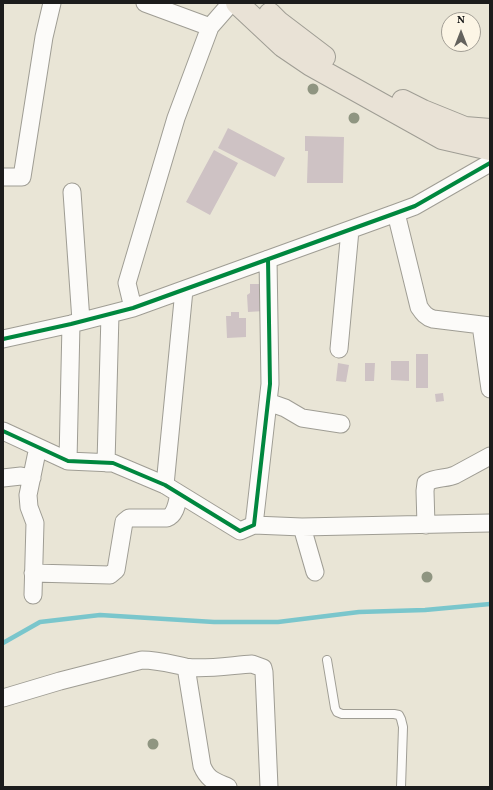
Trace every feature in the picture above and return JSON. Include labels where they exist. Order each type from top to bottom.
[{"type":"main road","points":[[237,3],[283,46],[311,65],[437,136],[448,140],[490,149]]},
{"type":"main road","points":[[259,3],[278,22],[320,55],[368,82],[423,111],[465,128],[490,130]]},
{"type":"street","points":[[3,177],[22,176],[44,37],[52,3]]},
{"type":"street","points":[[145,3],[210,27]]},
{"type":"street","points":[[133,308],[127,283],[176,118],[210,27],[231,3]]},
{"type":"street","points":[[3,339],[76,323],[133,308],[396,214],[415,206],[490,163]]},
{"type":"street","points":[[68,461],[76,323],[72,192]]},
{"type":"street","points":[[396,214],[419,307],[423,313],[433,319],[486,326],[490,389]]},
{"type":"street","points":[[339,349],[350,230]]},
{"type":"street","points":[[254,525],[270,384],[268,259]]},
{"type":"street","points":[[33,572],[114,574],[117,566],[124,522],[129,518],[167,518],[170,517],[174,510],[172,489],[184,290]]},
{"type":"street","points":[[106,463],[110,314]]},
{"type":"street","points":[[268,402],[285,408],[302,418],[341,424]]},
{"type":"street","points":[[3,431],[68,461],[113,463],[172,489],[240,532],[254,525],[302,527],[490,523]]},
{"type":"street","points":[[33,595],[35,523],[28,501],[38,447]]},
{"type":"street","points":[[426,525],[426,483],[431,480],[455,475],[490,456]]},
{"type":"street","points":[[3,478],[20,476],[32,478]]},
{"type":"street","points":[[302,527],[315,572]]},
{"type":"street","points":[[3,698],[60,681],[142,660],[153,660],[186,667],[199,668],[252,664],[263,668],[264,672],[269,787]]},
{"type":"street","points":[[186,667],[202,766],[210,779],[228,787]]},
{"type":"lane","points":[[327,660],[335,708],[337,712],[342,714],[399,715],[402,727],[401,787]]},
{"type":"building","points":[[228,128],[285,158],[275,177],[218,148]]},
{"type":"building","points":[[305,136],[344,137],[343,183],[307,183],[308,151],[305,151]]},
{"type":"building","points":[[214,150],[238,163],[210,215],[186,202]]},
{"type":"building","points":[[250,284],[263,284],[264,311],[248,312],[247,295],[250,293]]},
{"type":"building","points":[[231,312],[239,312],[239,318],[246,318],[246,337],[227,338],[226,316],[231,316]]},
{"type":"building","points":[[416,354],[428,354],[428,388],[416,388]]},
{"type":"building","points":[[391,361],[409,361],[409,381],[391,380]]},
{"type":"building","points":[[338,363],[349,365],[346,382],[336,381]]},
{"type":"building","points":[[365,363],[375,363],[374,381],[365,381]]},
{"type":"building","points":[[443,393],[444,401],[436,402],[435,394]]},
{"type":"waterway","points":[[3,643],[40,622],[100,615],[214,622],[278,622],[359,612],[425,610],[490,604]]},
{"type":"cycle path","points":[[3,339],[133,308],[396,213],[415,206],[490,163]]},
{"type":"cycle path","points":[[3,431],[68,461],[113,463],[165,485],[240,531],[254,525],[270,384],[268,259]]}]
